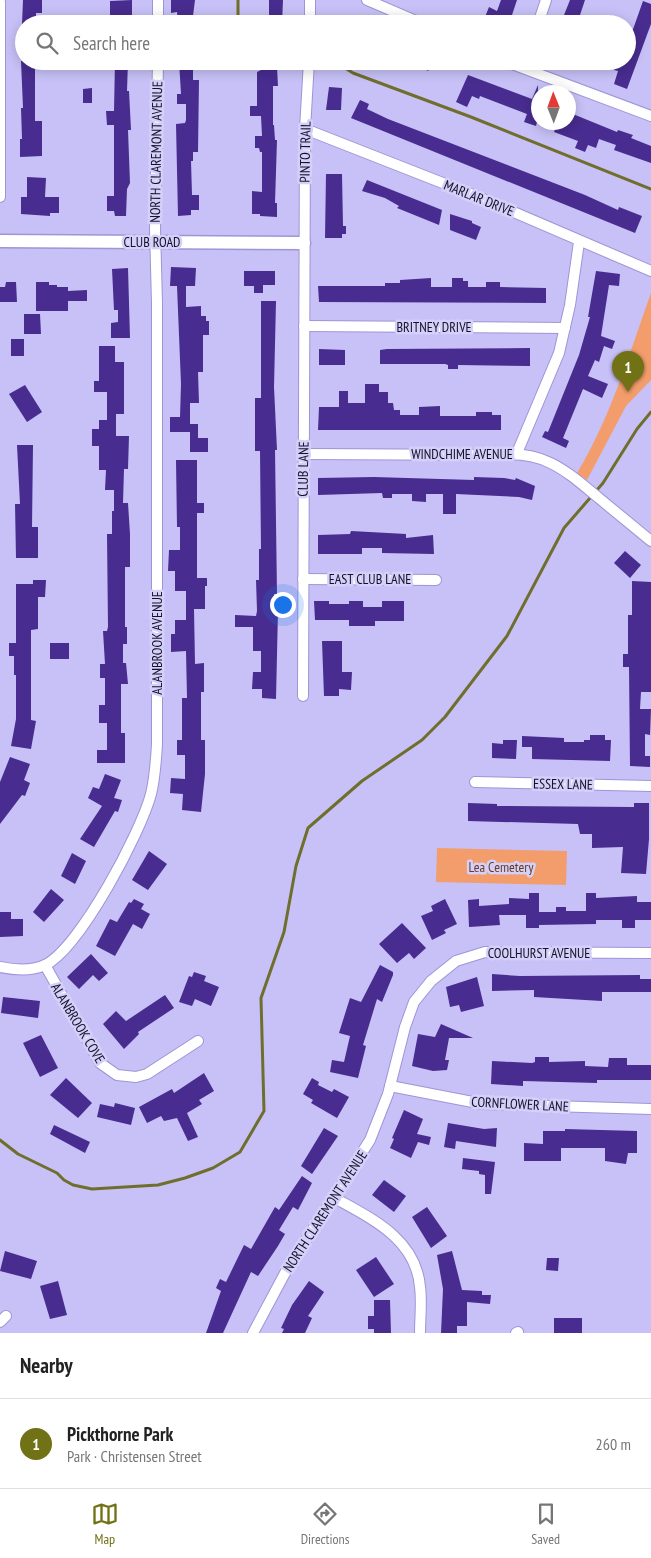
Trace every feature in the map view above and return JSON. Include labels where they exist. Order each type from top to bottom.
[{"type":"street","points":[[158,0],[158,15]]},
{"type":"street","points":[[310,0],[310,15]]},
{"type":"street","points":[[367,0],[402,15]]},
{"type":"street","points":[[541,15],[546,0]]},
{"type":"street","points":[[0,2],[0,197]]},
{"type":"street","name":"NORTH CLAREMONT AVENUE","points":[[155,242],[158,70]]},
{"type":"street","name":"PINTO TRAIL","points":[[304,243],[305,129],[308,70]]},
{"type":"street","points":[[536,70],[649,115],[651,104]]},
{"type":"street","name":"MARLAR DRIVE","points":[[305,129],[481,198],[579,242],[651,271]]},
{"type":"street","name":"CLUB ROAD","points":[[0,241],[304,243]]},
{"type":"street","name":"ALANBROOK AVENUE","points":[[0,967],[18,969],[45,965],[69,946],[94,909],[141,822],[151,793],[155,769],[157,303],[155,242]]},
{"type":"street","points":[[517,453],[559,353],[579,242]]},
{"type":"street","name":"CLUB LANE","points":[[303,696],[304,243]]},
{"type":"street","name":"BRITNEY DRIVE","points":[[304,326],[565,328]]},
{"type":"street","name":"WINDCHIME AVENUE","points":[[304,454],[498,455],[517,453],[542,459],[560,467],[651,541]]},
{"type":"street","name":"EAST CLUB LANE","points":[[303,579],[436,580]]},
{"type":"street","name":"ESSEX LANE","points":[[475,782],[651,786]]},
{"type":"street","name":"COOLHURST AVENUE","points":[[390,1086],[405,1027],[414,1002],[431,981],[456,961],[470,955],[500,951],[651,953]]},
{"type":"street","name":"ALANBROOK COVE","points":[[45,965],[100,1063],[117,1075],[136,1077],[154,1071],[198,1041]]},
{"type":"street","name":"NORTH CLAREMONT AVENUE","points":[[253,1333],[285,1273],[370,1140],[390,1086]]},
{"type":"street","name":"CORNFLOWER LANE","points":[[390,1086],[483,1104],[651,1108]]},
{"type":"street","points":[[333,1197],[375,1221],[396,1237],[407,1249],[418,1272],[421,1288],[420,1333]]},
{"type":"green space","points":[[651,293],[651,380],[626,406],[587,480],[577,473],[610,408]]},
{"type":"green space","name":"Lea Cemetery","points":[[437,848],[567,851],[566,885],[436,882]]},
{"type":"building","points":[[23,0],[42,0],[42,13],[22,15]]},
{"type":"building","points":[[132,0],[132,15],[110,15],[110,1]]},
{"type":"building","points":[[171,0],[195,0],[193,15],[177,15],[177,12],[171,13]]},
{"type":"building","points":[[269,0],[283,0],[282,15],[269,15]]},
{"type":"building","points":[[501,0],[517,0],[512,15],[486,15],[489,7],[497,11]]},
{"type":"building","points":[[570,0],[585,0],[580,15],[564,15]]},
{"type":"building","points":[[643,1],[651,4],[651,24],[636,65],[636,21]]},
{"type":"building","points":[[21,70],[35,70],[35,121],[42,121],[42,156],[20,157],[20,139],[22,139],[21,108],[23,108]]},
{"type":"building","points":[[115,70],[128,70],[127,91],[129,91],[131,130],[128,130],[130,183],[127,189],[126,216],[115,216],[114,211],[107,211],[107,196],[114,196],[114,125],[107,125],[106,111],[114,111]]},
{"type":"building","points":[[180,70],[193,70],[193,80],[199,80],[198,152],[193,152],[193,161],[191,161],[192,195],[199,195],[199,210],[191,210],[191,215],[178,216],[176,124],[185,123],[186,120],[186,104],[177,104],[177,94],[181,94]]},
{"type":"building","points":[[261,70],[277,70],[278,86],[273,86],[273,125],[275,140],[277,140],[275,203],[277,203],[277,217],[252,214],[252,191],[262,192],[262,152],[260,152],[259,148],[255,148],[255,136],[262,136],[261,116],[250,116],[250,106],[257,106],[257,72]]},
{"type":"building","points":[[614,70],[634,70],[627,89],[614,84],[618,71]]},
{"type":"building","points":[[468,75],[531,99],[531,124],[524,122],[527,114],[480,96],[479,99],[472,96],[467,107],[456,102]]},
{"type":"building","points":[[329,87],[342,88],[341,110],[326,110]]},
{"type":"building","points":[[92,88],[92,103],[83,103],[83,89]]},
{"type":"building","points":[[360,100],[369,104],[367,109],[388,119],[585,195],[618,210],[619,207],[642,216],[635,233],[351,118]]},
{"type":"building","points":[[576,115],[617,132],[618,130],[633,135],[631,138],[651,146],[651,163],[614,150],[616,145],[599,139],[596,148],[588,145],[585,152],[575,148],[578,141],[554,132],[555,130],[576,130]]},
{"type":"building","points":[[326,174],[342,174],[343,226],[346,226],[346,234],[342,234],[342,238],[325,238]]},
{"type":"building","points":[[27,177],[46,178],[45,197],[59,197],[59,213],[50,213],[50,216],[21,214],[21,197],[27,197]]},
{"type":"building","points":[[367,180],[442,210],[439,225],[397,208],[399,206],[385,198],[362,191]]},
{"type":"building","points":[[450,214],[472,221],[472,223],[481,227],[476,240],[450,230]]},
{"type":"building","points":[[171,267],[196,268],[195,286],[186,286],[186,307],[201,306],[201,316],[206,316],[206,321],[209,321],[209,335],[203,335],[203,372],[198,372],[199,403],[190,403],[190,424],[198,424],[198,438],[208,438],[208,452],[190,452],[190,432],[170,432],[170,417],[180,417],[181,384],[177,286],[170,286]]},
{"type":"building","points":[[128,268],[130,338],[111,338],[111,323],[118,322],[118,310],[114,310],[112,269]]},
{"type":"building","points":[[244,271],[275,271],[275,285],[263,285],[263,293],[254,293],[254,286],[244,286]]},
{"type":"building","points":[[596,271],[620,274],[619,286],[609,285],[601,336],[615,341],[612,349],[604,346],[599,362],[595,360],[588,376],[608,384],[602,398],[583,389],[563,438],[569,441],[566,448],[542,437],[545,431],[548,432],[579,355],[590,317],[588,317]]},
{"type":"building","points":[[431,278],[431,287],[452,287],[452,278],[463,278],[463,281],[468,281],[468,287],[486,287],[486,282],[500,282],[500,287],[546,288],[546,303],[319,302],[318,286],[385,286],[385,283],[400,283],[400,280]]},
{"type":"building","points":[[6,282],[16,282],[17,302],[0,302],[0,287],[5,287]]},
{"type":"building","points":[[36,282],[49,282],[49,285],[68,287],[68,291],[87,290],[87,301],[68,301],[68,311],[36,311]]},
{"type":"building","points":[[261,301],[276,301],[274,387],[277,450],[275,450],[277,594],[274,594],[275,610],[278,610],[276,699],[262,698],[262,689],[252,689],[253,672],[261,672],[261,651],[253,651],[253,627],[235,627],[235,615],[256,616],[257,611],[256,580],[259,580],[259,549],[261,549],[260,451],[255,451],[255,398],[261,398]]},
{"type":"building","points":[[24,314],[40,314],[41,334],[24,334]]},
{"type":"building","points":[[11,339],[24,339],[24,356],[11,356]]},
{"type":"building","points":[[99,346],[115,346],[115,362],[124,362],[124,414],[116,414],[116,436],[129,436],[128,469],[124,469],[123,503],[128,503],[130,534],[130,567],[125,567],[125,627],[127,627],[127,644],[123,644],[123,663],[126,663],[128,684],[121,684],[121,733],[125,733],[125,763],[97,763],[97,750],[107,750],[107,723],[99,723],[99,705],[105,705],[105,678],[100,678],[100,664],[105,664],[103,631],[107,631],[108,627],[107,534],[112,534],[112,511],[114,511],[114,490],[105,490],[106,470],[99,470],[99,446],[92,446],[92,429],[99,429],[99,420],[107,420],[107,392],[94,392],[94,381],[99,381]]},
{"type":"building","points":[[530,348],[530,366],[458,365],[458,369],[448,369],[448,365],[445,364],[380,364],[380,350],[387,349]]},
{"type":"building","points":[[319,349],[345,350],[345,365],[319,365]]},
{"type":"building","points":[[365,384],[379,384],[379,392],[388,392],[388,403],[393,403],[394,410],[400,410],[400,415],[419,415],[419,407],[440,406],[440,416],[476,416],[476,412],[492,412],[492,415],[501,415],[501,430],[318,430],[319,407],[339,407],[339,391],[348,391],[348,403],[365,403]]},
{"type":"building","points":[[25,385],[42,412],[27,422],[9,394]]},
{"type":"building","points":[[17,445],[33,445],[32,527],[38,527],[38,558],[16,558],[15,504],[20,504]]},
{"type":"building","points":[[176,460],[197,460],[197,503],[204,503],[204,513],[197,513],[197,578],[207,578],[205,609],[194,609],[195,664],[204,663],[204,692],[201,692],[201,740],[205,740],[205,774],[201,812],[182,810],[183,794],[170,793],[171,778],[185,779],[185,755],[177,755],[177,740],[182,740],[182,698],[187,698],[186,651],[171,652],[171,634],[175,634],[175,620],[186,620],[186,591],[175,591],[175,571],[168,571],[169,550],[180,550],[180,527],[177,527]]},
{"type":"building","points":[[374,477],[474,480],[474,477],[515,480],[516,478],[535,486],[532,500],[519,497],[456,494],[456,514],[443,514],[443,494],[426,494],[426,502],[412,501],[412,494],[392,494],[392,498],[383,498],[382,493],[318,495],[318,478]]},
{"type":"building","points":[[351,531],[406,534],[406,538],[433,535],[434,554],[382,553],[382,548],[362,548],[362,554],[318,554],[318,535],[350,534]]},
{"type":"building","points":[[625,551],[641,565],[630,578],[614,563]]},
{"type":"building","points":[[33,580],[46,580],[45,597],[38,597],[38,629],[31,630],[31,720],[36,721],[31,749],[11,746],[16,719],[16,675],[14,675],[14,656],[9,656],[9,643],[16,643],[16,584],[33,584]]},
{"type":"building","points":[[632,581],[651,582],[651,692],[641,692],[640,709],[651,709],[650,735],[645,734],[645,756],[650,756],[650,767],[630,766],[629,667],[623,667],[623,654],[628,654],[628,615],[632,615]]},
{"type":"building","points":[[314,601],[329,601],[329,604],[349,604],[349,601],[363,601],[363,607],[382,607],[382,601],[404,601],[404,621],[375,621],[375,626],[349,626],[349,620],[315,620]]},
{"type":"building","points":[[322,641],[342,641],[342,672],[352,672],[351,690],[339,689],[339,696],[324,696]]},
{"type":"building","points":[[50,643],[69,643],[69,659],[50,659]]},
{"type":"building","points":[[590,735],[605,735],[605,740],[611,740],[610,761],[532,759],[532,747],[522,747],[522,736],[564,738],[564,742],[584,742],[584,740],[590,740]]},
{"type":"building","points":[[503,740],[517,740],[516,759],[492,758],[492,743],[503,744]]},
{"type":"building","points":[[10,757],[30,764],[24,780],[30,783],[25,796],[22,795],[0,824],[0,782]]},
{"type":"building","points":[[105,774],[121,780],[114,798],[122,800],[118,812],[115,811],[94,847],[80,839],[102,806],[88,798],[93,787],[99,789]]},
{"type":"building","points":[[468,803],[497,804],[497,806],[634,807],[634,803],[649,803],[649,839],[646,874],[621,873],[623,847],[592,848],[592,834],[580,834],[578,824],[468,821]]},
{"type":"building","points":[[149,851],[167,864],[148,890],[132,880]]},
{"type":"building","points":[[72,853],[86,861],[75,884],[61,876]]},
{"type":"building","points":[[51,889],[64,900],[44,922],[33,912]]},
{"type":"building","points":[[529,893],[539,893],[539,912],[556,912],[556,907],[566,907],[566,911],[586,911],[586,893],[596,893],[596,898],[637,896],[637,902],[651,902],[651,920],[635,920],[635,928],[622,928],[622,920],[596,920],[596,924],[539,925],[539,928],[526,928],[526,915],[499,915],[500,925],[469,927],[468,900],[479,899],[479,906],[509,904],[509,898],[529,899]]},
{"type":"building","points":[[134,899],[144,904],[141,909],[150,914],[142,929],[133,924],[115,956],[96,946],[110,919],[117,922],[129,902],[131,903]]},
{"type":"building","points":[[445,899],[457,924],[444,930],[446,933],[432,940],[421,916],[433,911],[431,906]]},
{"type":"building","points":[[0,912],[11,912],[11,919],[23,919],[23,936],[0,937]]},
{"type":"building","points":[[402,923],[426,948],[414,959],[409,953],[397,963],[379,944]]},
{"type":"building","points":[[91,954],[108,973],[99,981],[93,975],[79,989],[67,977]]},
{"type":"building","points":[[380,965],[393,972],[393,975],[382,1002],[377,999],[363,1045],[366,1046],[358,1078],[330,1072],[332,1060],[344,1062],[350,1036],[339,1033],[350,998],[361,1002]]},
{"type":"building","points":[[194,972],[206,976],[204,981],[219,987],[211,1006],[195,999],[192,1006],[179,1002],[189,976],[192,977]]},
{"type":"building","points":[[492,974],[520,976],[640,975],[640,979],[651,979],[651,992],[602,992],[602,1001],[534,997],[534,990],[492,991]]},
{"type":"building","points":[[477,977],[484,1006],[461,1012],[459,1005],[450,1007],[446,987]]},
{"type":"building","points":[[165,995],[174,1008],[138,1032],[139,1034],[124,1049],[103,1024],[116,1011],[126,1021]]},
{"type":"building","points":[[3,997],[40,1001],[38,1018],[1,1013]]},
{"type":"building","points":[[441,1024],[473,1038],[449,1038],[445,1060],[449,1060],[447,1070],[433,1071],[412,1066],[418,1034],[435,1037]]},
{"type":"building","points":[[41,1035],[58,1068],[40,1077],[23,1043]]},
{"type":"building","points":[[535,1057],[549,1057],[549,1062],[585,1061],[585,1066],[608,1067],[609,1058],[627,1058],[627,1065],[651,1065],[651,1080],[597,1080],[597,1083],[523,1081],[523,1086],[491,1084],[492,1061],[532,1063],[535,1062]]},
{"type":"building","points":[[204,1073],[214,1091],[199,1100],[202,1104],[187,1113],[198,1137],[188,1141],[177,1118],[164,1121],[161,1116],[147,1123],[139,1107],[172,1089],[174,1093]]},
{"type":"building","points":[[66,1078],[92,1103],[78,1118],[50,1095]]},
{"type":"building","points":[[312,1078],[319,1082],[318,1085],[332,1092],[334,1089],[349,1097],[337,1118],[311,1103],[313,1100],[303,1094]]},
{"type":"building","points":[[115,1103],[135,1108],[131,1125],[97,1117],[100,1104],[114,1107]]},
{"type":"building","points":[[404,1110],[423,1119],[417,1134],[431,1137],[429,1145],[418,1142],[411,1158],[390,1148],[394,1139],[392,1138]]},
{"type":"building","points":[[448,1123],[484,1129],[497,1128],[496,1147],[456,1141],[455,1149],[444,1147]]},
{"type":"building","points":[[54,1125],[90,1142],[85,1153],[50,1134]]},
{"type":"building","points":[[324,1128],[338,1136],[312,1174],[301,1166]]},
{"type":"building","points":[[565,1129],[637,1131],[637,1153],[628,1153],[626,1164],[605,1161],[605,1148],[561,1148],[561,1161],[524,1161],[524,1143],[543,1144],[543,1131],[565,1131]]},
{"type":"building","points":[[463,1158],[495,1162],[491,1194],[485,1194],[485,1175],[479,1174],[479,1171],[462,1169]]},
{"type":"building","points":[[302,1176],[312,1183],[298,1210],[293,1207],[279,1230],[285,1234],[278,1246],[258,1276],[251,1272],[223,1333],[206,1333],[221,1291],[216,1288],[220,1279],[226,1282],[244,1245],[251,1249],[275,1207],[279,1210]]},
{"type":"building","points":[[384,1180],[406,1196],[394,1212],[372,1195]]},
{"type":"building","points":[[427,1207],[447,1236],[431,1248],[412,1217]]},
{"type":"building","points":[[5,1251],[37,1261],[31,1279],[0,1271]]},
{"type":"building","points":[[452,1251],[462,1290],[482,1291],[482,1295],[491,1295],[490,1304],[467,1302],[467,1326],[457,1326],[457,1333],[441,1333],[443,1289],[437,1255]]},
{"type":"building","points":[[376,1257],[394,1284],[374,1297],[356,1270]]},
{"type":"building","points":[[547,1258],[559,1258],[558,1271],[546,1270]]},
{"type":"building","points":[[58,1281],[67,1315],[50,1319],[40,1286]]},
{"type":"building","points":[[309,1281],[324,1292],[308,1316],[312,1318],[305,1333],[282,1333],[284,1329],[281,1328],[292,1305]]},
{"type":"building","points":[[374,1300],[390,1300],[391,1333],[374,1333],[374,1329],[368,1329],[368,1316],[374,1316]]},
{"type":"building","points":[[554,1318],[582,1318],[582,1333],[554,1333]]},
{"type":"waterway","points":[[238,0],[238,15]]},
{"type":"waterway","points":[[348,70],[651,189]]},
{"type":"waterway","points":[[0,1140],[18,1154],[57,1173],[73,1185],[92,1189],[158,1185],[213,1168],[240,1152],[264,1111],[261,998],[284,932],[296,866],[308,828],[362,781],[422,740],[445,717],[507,636],[564,528],[603,483],[637,429],[651,412]]},
{"type":"place","name":"Pickthorne Park","points":[[628,392]]}]
